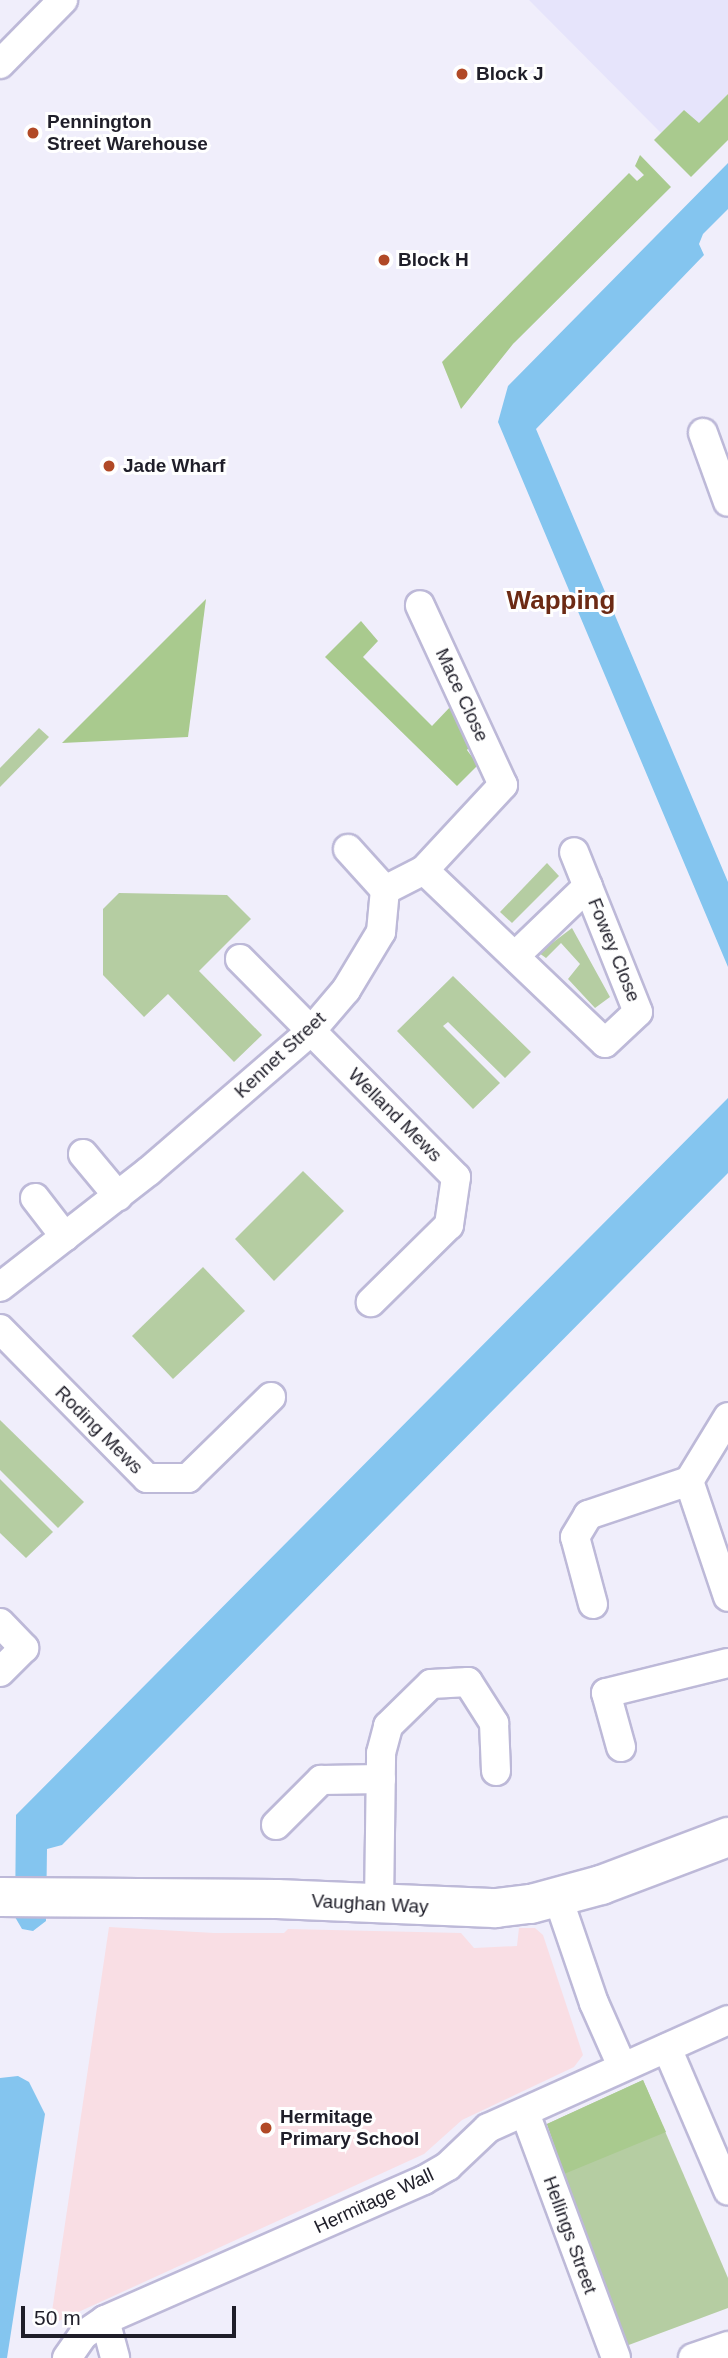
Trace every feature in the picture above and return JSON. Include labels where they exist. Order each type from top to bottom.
[{"type":"street","points":[[0,64],[63,0]]},
{"type":"street","points":[[703,433],[728,502]]},
{"type":"street","name":"Mace Close","points":[[421,605],[503,785],[424,870]]},
{"type":"street","points":[[348,849],[385,890],[424,870]]},
{"type":"street","name":"Fowey Close","points":[[424,870],[605,1043],[638,1012],[574,852]]},
{"type":"street","name":"Fowey Close","points":[[515,956],[588,886]]},
{"type":"street","name":"Kennet Street","points":[[0,1287],[118,1196],[311,1031],[346,990],[381,932],[385,890]]},
{"type":"street","points":[[240,959],[311,1031]]},
{"type":"street","name":"Welland Mews","points":[[311,1031],[456,1177],[449,1225],[371,1302]]},
{"type":"street","points":[[83,1154],[118,1196]]},
{"type":"street","points":[[35,1198],[65,1237]]},
{"type":"street","name":"Roding Mews","points":[[0,1329],[147,1478],[188,1478],[271,1397]]},
{"type":"street","points":[[593,1604],[575,1536],[588,1515],[689,1481],[728,1418]]},
{"type":"street","points":[[689,1481],[725,1579]]},
{"type":"street","points":[[0,1623],[24,1648],[0,1672]]},
{"type":"street","points":[[621,1747],[606,1693],[728,1663]]},
{"type":"street","points":[[379,1904],[380,1753],[388,1726],[431,1684],[468,1682],[494,1723],[496,1771]]},
{"type":"street","points":[[276,1825],[321,1780],[381,1779]]},
{"type":"street","name":"Vaughan Way","points":[[0,1897],[379,1904],[472,1909],[558,1898],[728,1838]]},
{"type":"street","points":[[558,1898],[594,2003],[621,2064]]},
{"type":"street","name":"Hermitage Wall","points":[[66,2358],[83,2335],[105,2320],[425,2180],[448,2166],[488,2128],[525,2113],[621,2064],[667,2048],[728,2020]]},
{"type":"street","points":[[667,2048],[728,2190]]},
{"type":"street","name":"Hellings Street","points":[[525,2113],[616,2358]]},
{"type":"street","points":[[105,2320],[115,2358]]},
{"type":"street","points":[[694,2358],[728,2346]]},
{"type":"shaded area","points":[[529,0],[728,0],[728,94],[699,124],[684,110],[661,133]]},
{"type":"shaded area","name":"Hermitage Primary School","points":[[109,1927],[214,1933],[284,1933],[288,1929],[461,1933],[474,1948],[517,1946],[519,1928],[535,1928],[543,1935],[583,2055],[574,2067],[462,2120],[424,2154],[50,2325]]},
{"type":"green space","points":[[728,94],[728,140],[691,177],[654,140],[684,110],[699,123]]},
{"type":"green space","points":[[640,155],[671,187],[513,344],[461,409],[442,362],[629,173],[637,181],[644,175],[635,166]]},
{"type":"green space","points":[[206,599],[188,737],[62,743]]},
{"type":"green space","points":[[361,621],[378,641],[363,657],[432,726],[451,706],[476,739],[467,750],[478,765],[457,786],[325,657]]},
{"type":"green space","points":[[39,728],[49,737],[0,787],[0,768]]},
{"type":"green space","points":[[547,863],[559,876],[512,923],[500,912]]},
{"type":"green space","points":[[119,893],[227,895],[251,919],[199,971],[262,1035],[234,1062],[168,994],[144,1017],[103,975],[103,909]]},
{"type":"green space","points":[[572,928],[610,997],[595,1008],[568,979],[580,964],[561,943],[546,958],[539,953]]},
{"type":"green space","points":[[453,976],[531,1052],[505,1078],[448,1022],[443,1026],[500,1083],[473,1109],[397,1031]]},
{"type":"green space","points":[[303,1171],[344,1211],[274,1281],[235,1239]]},
{"type":"green space","points":[[203,1267],[245,1311],[173,1379],[132,1336]]},
{"type":"green space","points":[[0,1420],[84,1502],[58,1528],[0,1470]]},
{"type":"green space","points":[[0,1479],[53,1532],[26,1558],[0,1533]]},
{"type":"green space","points":[[643,2080],[728,2278],[728,2308],[626,2346],[547,2124]]},
{"type":"green space","points":[[643,2080],[666,2132],[564,2174],[547,2124]]},
{"type":"water","points":[[728,163],[728,209],[703,234],[699,244],[704,255],[536,429],[728,882],[728,967],[498,422],[508,386]]},
{"type":"water","points":[[728,1098],[728,1173],[62,1845],[47,1849],[46,1921],[33,1931],[22,1929],[15,1917],[16,1815]]},
{"type":"water","points":[[18,2076],[29,2082],[45,2114],[7,2358],[0,2358],[0,2078]]},
{"type":"place","name":"Block J","points":[[462,74]]},
{"type":"place","name":"Pennington Street Warehouse","points":[[33,133]]},
{"type":"place","name":"Block H","points":[[384,260]]},
{"type":"place","name":"Jade Wharf","points":[[109,466]]},
{"type":"place","name":"Hermitage Primary School","points":[[266,2128]]},
{"type":"district","name":"Wapping","points":[[561,601]]}]
